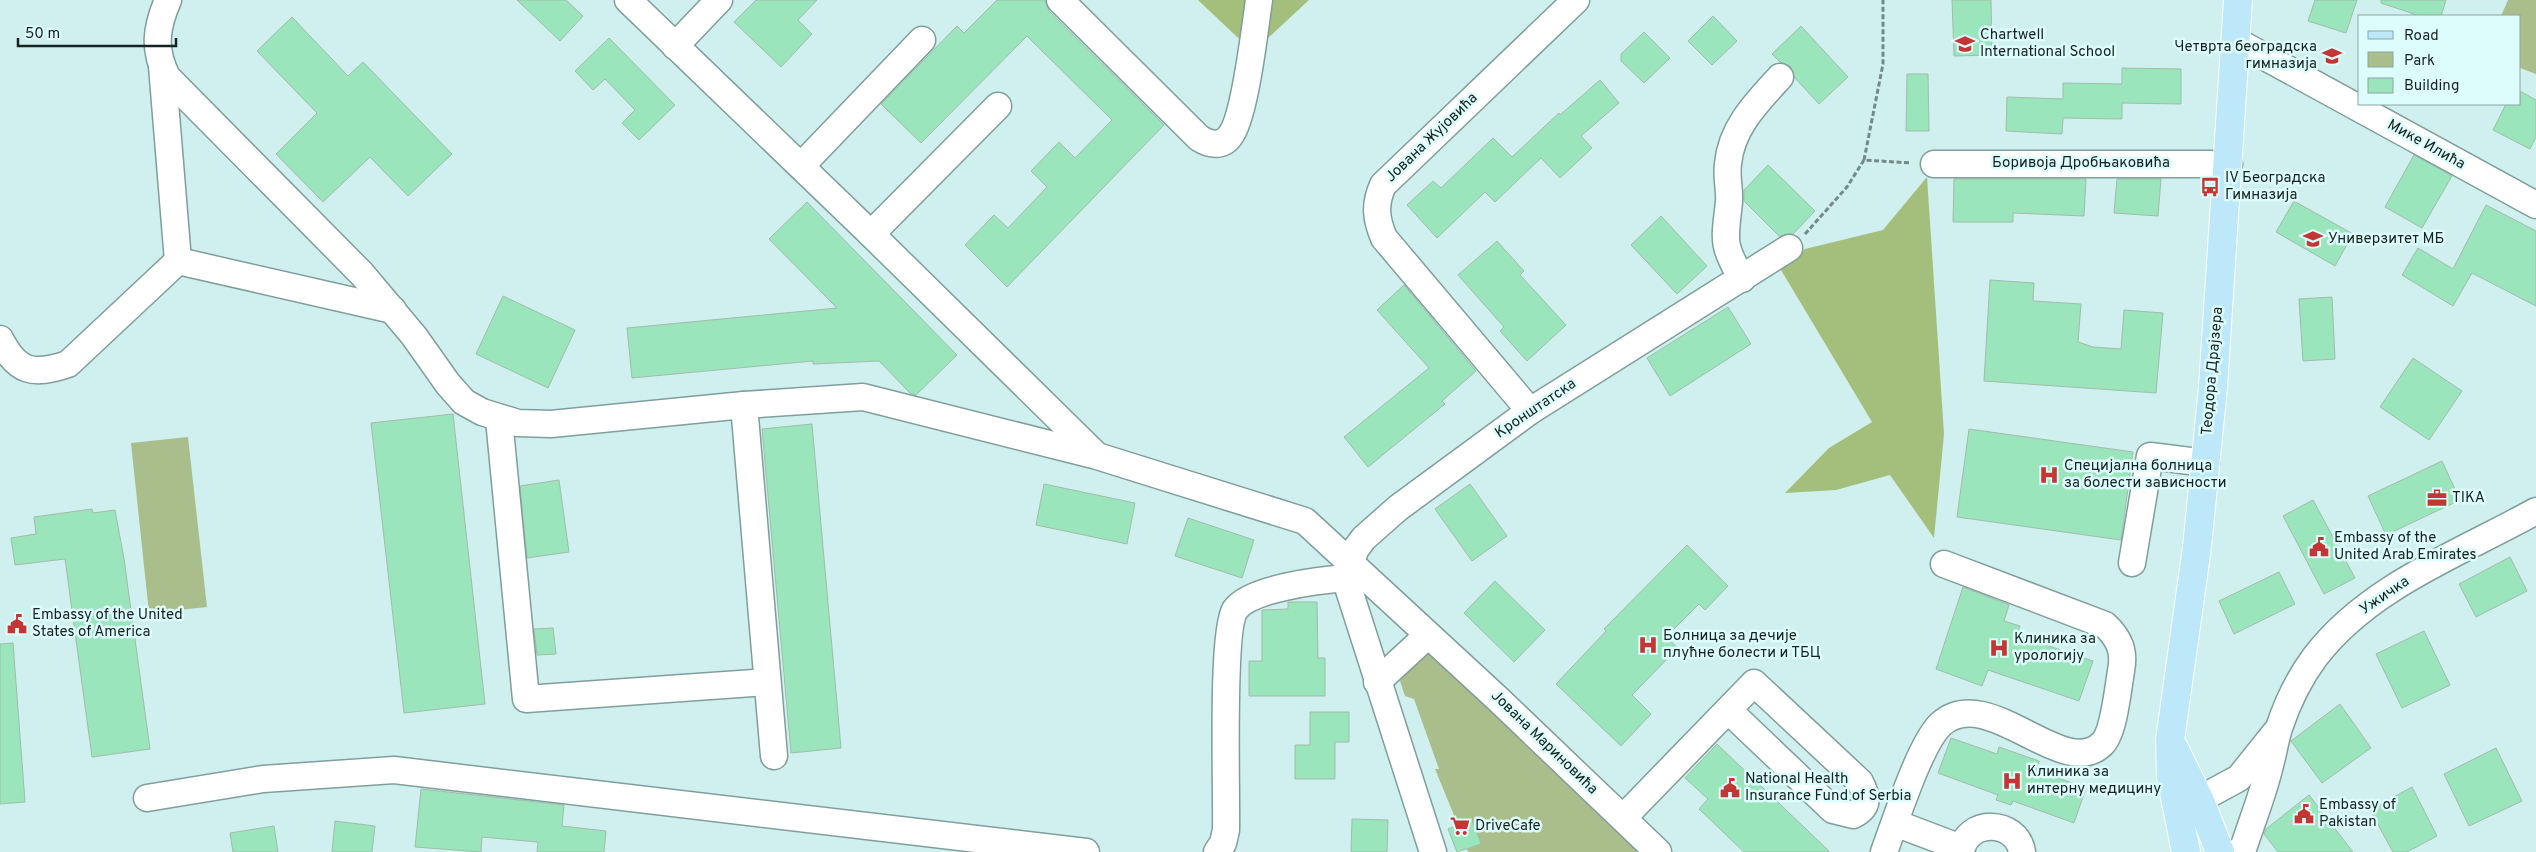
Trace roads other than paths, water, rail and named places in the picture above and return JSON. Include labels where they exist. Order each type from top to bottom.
[{"type":"main road","name":"Теодора Драјзера","points":[[2183,839],[2171,777],[2170,740],[2197,547],[2206,463],[2229,164],[2238,0]]},
{"type":"main road","points":[[2170,740],[2200,800],[2220,852]]},
{"type":"street","points":[[168,0],[157,31],[158,56],[162,66],[178,261]]},
{"type":"street","points":[[628,0],[871,234],[1097,456]]},
{"type":"street","points":[[675,46],[719,0]]},
{"type":"street","points":[[1060,0],[1199,138],[1211,144],[1217,144],[1228,139],[1234,131],[1244,90],[1259,0]]},
{"type":"street","name":"Јована Жујовића","points":[[1530,411],[1384,238],[1378,223],[1376,208],[1383,185],[1576,0]]},
{"type":"street","points":[[801,166],[922,40]]},
{"type":"street","name":"Мике Илића","points":[[2236,41],[2536,205]]},
{"type":"street","name":"Јована Мариновића","points":[[162,66],[176,87],[325,235],[394,310],[448,384],[464,402],[482,412],[499,419],[518,423],[551,424],[744,404],[863,397],[1097,456],[1305,521],[1348,570],[1428,635],[1658,852]]},
{"type":"street","points":[[1742,279],[1725,242],[1724,231],[1729,202],[1727,164],[1729,151],[1734,138],[1754,104],[1780,77]]},
{"type":"street","points":[[871,234],[998,106]]},
{"type":"street","name":"Боривоја Дробњаковића","points":[[1934,164],[2229,164]]},
{"type":"street","name":"Кронштатска","points":[[1348,570],[1364,538],[1398,508],[1530,411],[1742,279],[1788,248]]},
{"type":"street","points":[[178,261],[394,310]]},
{"type":"street","points":[[0,339],[13,361],[25,369],[54,369],[68,364],[178,261]]},
{"type":"street","points":[[744,404],[774,756]]},
{"type":"street","points":[[499,419],[526,699],[767,682]]},
{"type":"street","points":[[2132,563],[2150,456],[2206,463]]},
{"type":"street","name":"Ужичка","points":[[2242,852],[2269,769],[2279,728],[2302,678],[2316,656],[2368,605],[2430,567],[2536,511]]},
{"type":"street","points":[[1884,852],[1926,744],[1941,724],[1959,714],[1978,713],[2071,752],[2089,753],[2103,744],[2110,728],[2122,666],[2122,650],[2115,634],[2105,625],[1944,564]]},
{"type":"street","points":[[1217,852],[1223,843],[1226,830],[1227,642],[1235,610],[1241,604],[1263,594],[1348,570],[1377,682],[1433,852]]},
{"type":"street","points":[[1377,682],[1428,635]]},
{"type":"street","points":[[1623,818],[1728,710],[1754,684],[1860,782],[1865,791],[1867,802],[1862,810],[1853,815],[1834,810],[1728,710]]},
{"type":"street","name":"Ужичка","points":[[2183,839],[2200,800],[2239,778],[2279,728]]},
{"type":"street","points":[[147,798],[262,779],[394,770],[1086,852]]},
{"type":"street","points":[[1895,823],[1961,850],[1974,832],[1992,826],[2010,832],[2017,839],[2022,852]]},
{"type":"place","name":"Chartwell International School","points":[[1965,44]]},
{"type":"place","name":"Четврта београдска гимназија","points":[[2332,56]]},
{"type":"place","name":"IV Београдска Гимназија","points":[[2210,187]]},
{"type":"place","name":"Универзитет МБ","points":[[2313,239]]},
{"type":"place","name":"Специјална болница за болести зависности","points":[[2049,475]]},
{"type":"place","name":"TIKA","points":[[2437,498]]},
{"type":"place","name":"Embassy of the United Arab Emirates","points":[[2319,547]]},
{"type":"place","name":"Embassy of the United States of America","points":[[17,624]]},
{"type":"place","name":"Болница за дечије плућне болести и ТБЦ","points":[[1648,645]]},
{"type":"place","name":"Клиника за урологију","points":[[1999,648]]},
{"type":"place","name":"Клиника за интерну медицину","points":[[2012,781]]},
{"type":"place","name":"National Health Insurance Fund of Serbia","points":[[1730,788]]},
{"type":"place","name":"Embassy of Pakistan","points":[[2304,814]]},
{"type":"place","name":"DriveCafe","points":[[1460,826]]}]
